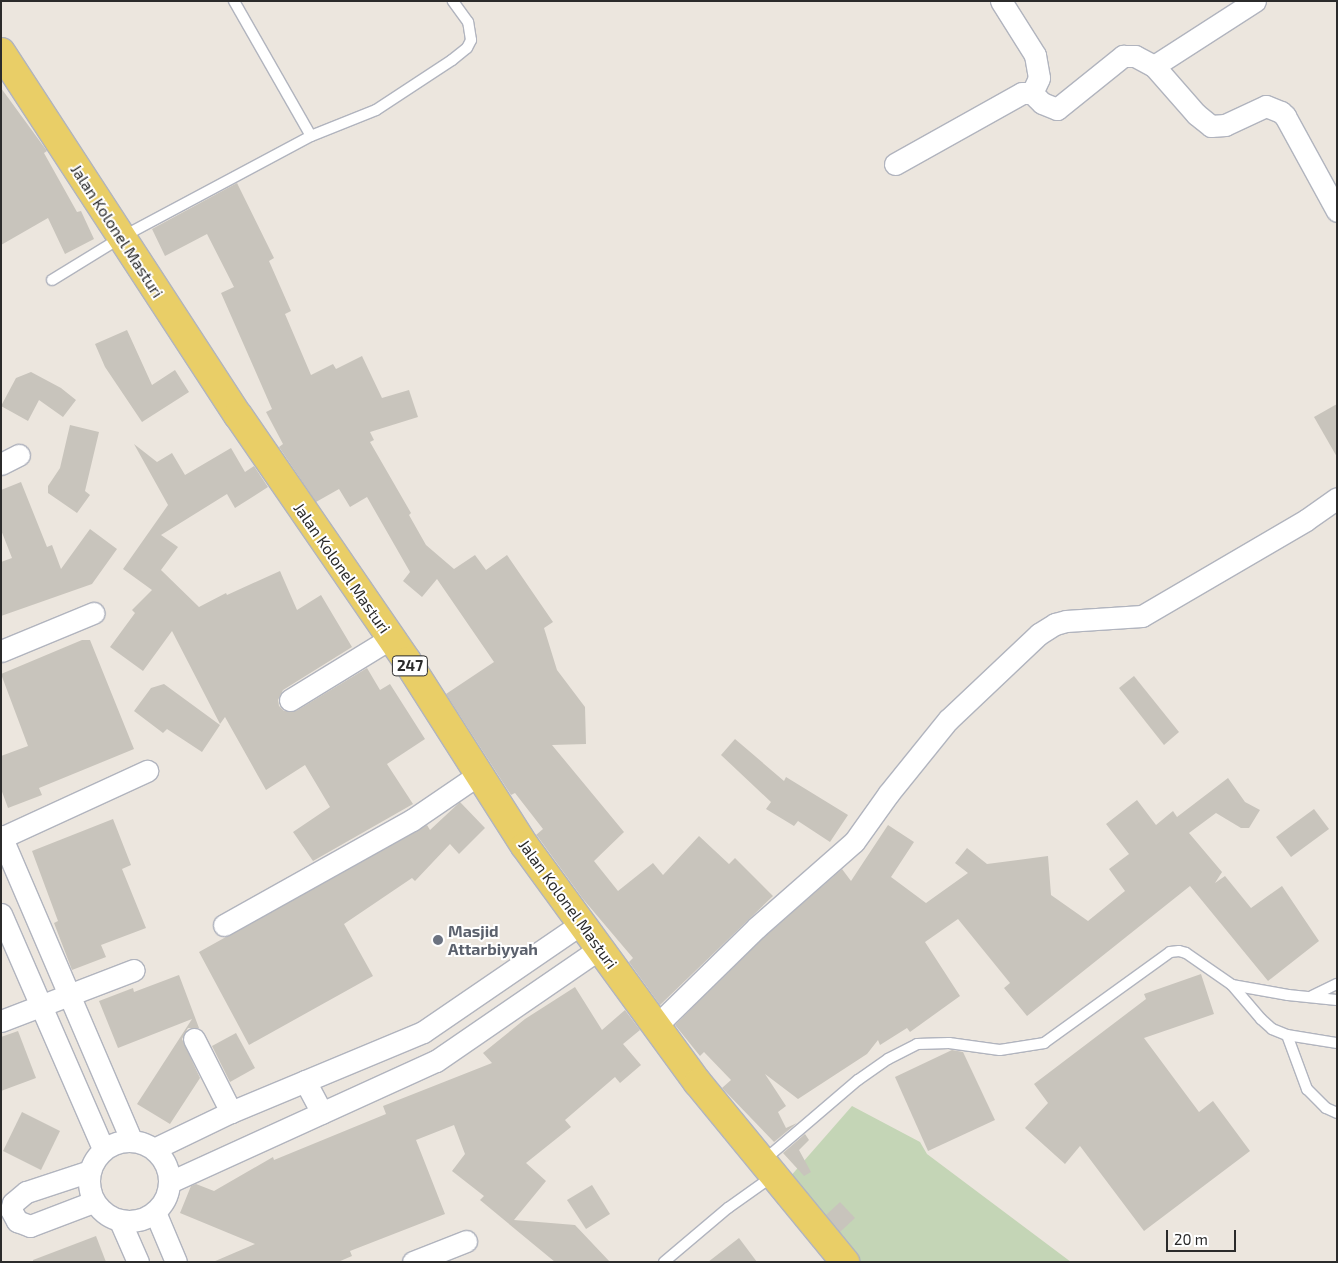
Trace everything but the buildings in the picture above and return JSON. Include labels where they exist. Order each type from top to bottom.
[{"type":"main road","name":"Jalan Kolonel Masturi","points":[[1,52],[238,416],[391,638],[524,846],[656,1026],[768,1169],[845,1262]]},
{"type":"street","points":[[1001,1],[1034,55],[1039,78],[1032,93]]},
{"type":"street","points":[[1154,66],[1255,1]]},
{"type":"street","points":[[896,164],[1022,93],[1032,93],[1042,103],[1057,109],[1123,56],[1135,56],[1154,66],[1196,114],[1211,126],[1224,125],[1266,106],[1281,112],[1286,116],[1337,211]]},
{"type":"street","points":[[656,1026],[756,928],[854,842],[889,792],[948,720],[1039,634],[1055,624],[1066,621],[1142,616],[1306,520],[1337,498]]},
{"type":"street","points":[[1,651],[93,613]]},
{"type":"street","points":[[290,700],[391,638]]},
{"type":"street","points":[[131,1139],[70,995],[7,865],[1,837],[148,771]]},
{"type":"street","points":[[224,925],[412,820],[478,775]]},
{"type":"street","points":[[1,914],[103,1148]]},
{"type":"street","points":[[154,1149],[230,1112],[423,1032],[581,924]]},
{"type":"street","points":[[170,1182],[436,1061],[599,949]]},
{"type":"street","points":[[1,1020],[134,970]]},
{"type":"street","points":[[51,1029],[80,1018]]},
{"type":"street","points":[[194,1040],[230,1112]]},
{"type":"street","points":[[305,1081],[322,1113]]},
{"type":"street","points":[[131,1139],[143,1142],[154,1149],[166,1164],[170,1182],[165,1199],[155,1212],[136,1222],[120,1221],[104,1213],[94,1202],[88,1186],[90,1171],[103,1148],[116,1141],[131,1139]]},
{"type":"street","points":[[90,1171],[26,1192],[13,1203],[11,1210],[17,1221],[30,1226],[94,1202]]},
{"type":"street","points":[[155,1212],[176,1262]]},
{"type":"street","points":[[120,1221],[138,1262]]},
{"type":"street","points":[[413,1262],[466,1241]]},
{"type":"lane","points":[[234,1],[311,136]]},
{"type":"lane","points":[[52,280],[122,237],[311,136],[376,110],[467,48],[471,40],[471,31],[468,22],[453,1]]},
{"type":"lane","points":[[664,1262],[728,1208],[858,1080],[888,1059],[917,1044],[950,1043],[1000,1050],[1044,1044],[1170,952],[1179,951],[1186,953],[1232,985],[1272,1029],[1287,1035],[1337,1042]]},
{"type":"lane","points":[[1312,996],[1337,984]]},
{"type":"lane","points":[[1232,985],[1288,996],[1312,996],[1337,1000]]},
{"type":"lane","points":[[1287,1035],[1307,1089],[1326,1108],[1337,1113]]},
{"type":"green space","points":[[852,1106],[920,1142],[927,1154],[1071,1262],[861,1262],[789,1178]]},
{"type":"place","name":"Masjid Attarbiyyah","points":[[438,940]]}]
